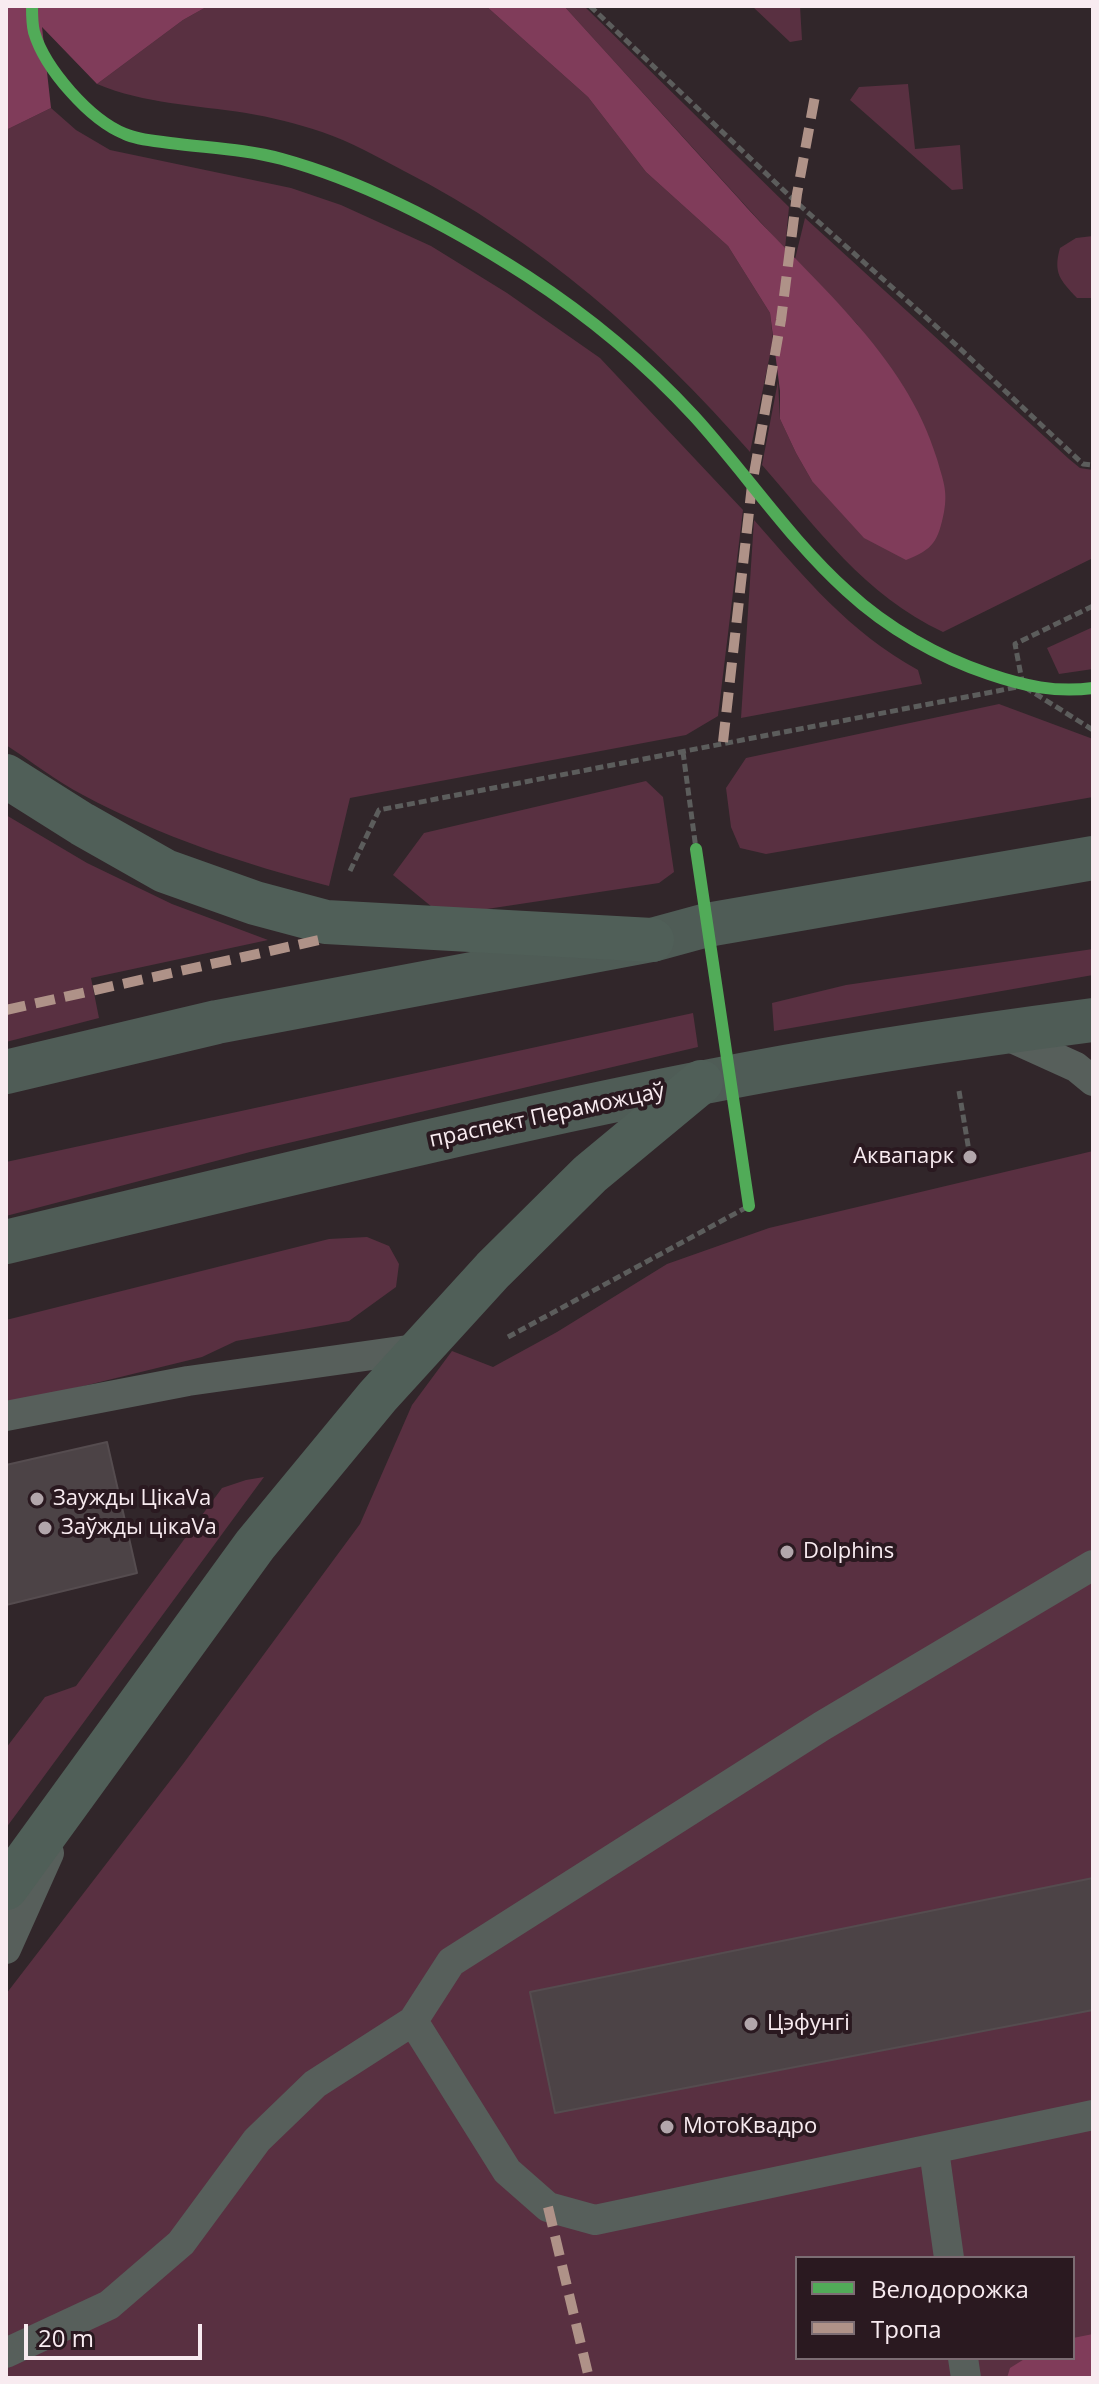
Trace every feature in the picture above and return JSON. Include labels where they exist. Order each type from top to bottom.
[{"type":"highway","points":[[6,776],[165,871],[255,903],[326,922],[652,940]]},
{"type":"highway","points":[[6,1888],[255,1545],[378,1396],[493,1270],[590,1174],[701,1082]]},
{"type":"main road","points":[[6,1072],[217,1022],[652,940],[707,925],[1093,858]]},
{"type":"main road","name":"праспект Пераможцаў","points":[[6,1242],[445,1138],[701,1082],[999,1032],[1093,1020]]},
{"type":"lane","points":[[999,1032],[1076,1067],[1093,1081]]},
{"type":"lane","points":[[6,1416],[188,1381],[422,1348]]},
{"type":"lane","points":[[6,2353],[109,2305],[181,2243],[257,2140],[315,2084],[413,2021],[451,1962],[822,1726],[1093,1565]]},
{"type":"lane","points":[[6,1949],[75,1793]]},
{"type":"lane","points":[[413,2021],[507,2171],[548,2207],[595,2220],[1093,2115]]},
{"type":"lane","points":[[934,2150],[949,2256]]},
{"type":"path","points":[[590,6],[796,202],[939,329],[1083,464],[1093,465]]},
{"type":"path","points":[[1023,686],[1015,644],[1093,606]]},
{"type":"path","points":[[998,677],[1023,686],[1057,691]]},
{"type":"path","points":[[347,877],[379,810],[723,742],[1023,686],[1093,730]]},
{"type":"path","points":[[683,752],[707,925]]},
{"type":"path","points":[[950,1040],[970,1157]]},
{"type":"path","points":[[507,1338],[749,1206],[747,1192]]},
{"type":"shaded area","points":[[6,6],[208,6],[183,20],[97,84],[42,27],[51,108],[6,130]]},
{"type":"shaded area","points":[[208,6],[486,6],[588,97],[646,172],[728,246],[770,313],[773,340],[750,452],[673,370],[590,295],[547,260],[454,198],[364,150],[313,129],[255,115],[152,100],[97,84],[183,20]]},
{"type":"shaded area","points":[[486,6],[564,6],[880,352],[923,421],[943,479],[944,512],[937,537],[929,548],[906,560],[864,538],[812,481],[780,419],[780,391],[770,313],[728,246],[646,172],[588,97]]},
{"type":"shaded area","points":[[564,6],[584,6],[789,207],[785,249]]},
{"type":"shaded area","points":[[752,6],[800,6],[802,40],[790,42]]},
{"type":"shaded area","points":[[908,84],[915,149],[960,145],[963,189],[952,190],[850,100],[859,87]]},
{"type":"shaded area","points":[[51,108],[76,130],[110,150],[291,188],[341,205],[431,246],[507,293],[600,358],[743,510],[718,716],[686,735],[350,798],[329,886],[234,859],[142,824],[73,789],[6,745],[6,130]]},
{"type":"shaded area","points":[[805,218],[1069,459],[1080,468],[1093,470],[1093,558],[943,632],[915,617],[866,580],[762,465],[778,381],[780,419],[812,481],[903,386],[857,324],[795,259]]},
{"type":"shaded area","points":[[1093,236],[1093,298],[1077,298],[1060,276],[1057,264],[1060,248],[1076,238]]},
{"type":"shaded area","points":[[754,520],[849,621],[918,670],[922,684],[741,718]]},
{"type":"shaded area","points":[[1093,627],[1093,669],[1059,674],[1047,648]]},
{"type":"shaded area","points":[[999,704],[1093,739],[1093,797],[766,854],[740,848],[731,827],[726,788],[746,758]]},
{"type":"shaded area","points":[[646,781],[663,797],[674,872],[659,883],[467,912],[432,907],[393,875],[424,833]]},
{"type":"shaded area","points":[[6,815],[87,863],[172,904],[268,940],[91,978],[99,1018],[6,1042]]},
{"type":"shaded area","points":[[1093,949],[1093,975],[774,1031],[772,1003],[846,985]]},
{"type":"shaded area","points":[[693,1013],[698,1047],[250,1152],[6,1216],[6,1162]]},
{"type":"shaded area","points":[[1093,1151],[1093,2378],[6,2378],[6,1994],[183,1764],[360,1524],[412,1405],[452,1351],[493,1367],[557,1332],[667,1264],[769,1228]]},
{"type":"shaded area","points":[[367,1237],[389,1246],[399,1264],[396,1287],[349,1321],[236,1341],[202,1357],[6,1405],[6,1320],[329,1239]]},
{"type":"shaded area","points":[[264,1477],[6,1828],[6,1748],[45,1697],[76,1686],[222,1488]]},
{"type":"shaded area","points":[[1093,2334],[1093,2378],[1007,2378],[1010,2368],[1023,2360],[1075,2360],[1075,2338]]},
{"type":"building","points":[[107,1442],[137,1573],[6,1605],[6,1465]]},
{"type":"building","points":[[1093,1878],[1093,2010],[555,2113],[530,1992]]},
{"type":"marked path","points":[[723,742],[752,485],[815,96]]},
{"type":"marked path","points":[[6,1010],[319,940]]},
{"type":"marked path","points":[[548,2207],[589,2378]]},
{"type":"cycle path","points":[[32,6],[34,32],[48,62],[70,92],[111,127],[141,139],[254,153],[314,169],[409,208],[469,240],[572,307],[656,377],[694,416],[826,571],[879,617],[932,650],[989,674],[1040,687],[1066,690],[1093,688]]},
{"type":"cycle path","points":[[696,849],[749,1206]]},
{"type":"place","name":"Аквапарк","points":[[970,1157]]},
{"type":"place","name":"Заужды ЦікаVа","points":[[37,1499]]},
{"type":"place","name":"Заўжды цікаVа","points":[[45,1528]]},
{"type":"place","name":"Dolphins","points":[[787,1552]]},
{"type":"place","name":"Цэфунгі","points":[[751,2024]]},
{"type":"place","name":"МотоКвадро","points":[[667,2127]]}]
